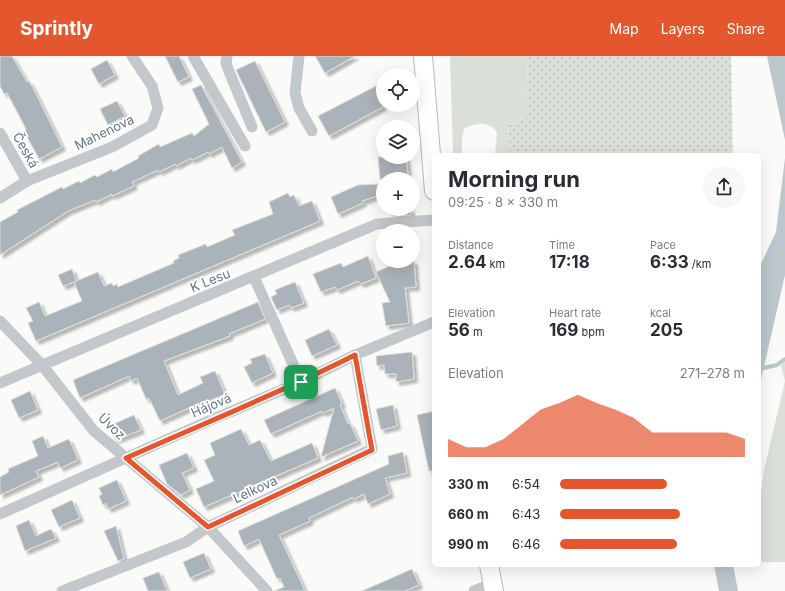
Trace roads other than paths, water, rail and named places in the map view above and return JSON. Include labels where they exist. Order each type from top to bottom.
[{"type":"main road","points":[[423,56],[432,166]]},
{"type":"main road","points":[[489,567],[493,587]]},
{"type":"street","name":"Mahenova","points":[[0,198],[27,181],[112,147],[152,125],[158,108],[152,86],[132,56]]},
{"type":"street","points":[[193,56],[245,146]]},
{"type":"street","points":[[227,56],[226,62],[228,69],[252,127]]},
{"type":"street","points":[[299,56],[295,93],[299,108],[312,131]]},
{"type":"street","name":"Česká","points":[[0,133],[27,181]]},
{"type":"street","name":"K Lesu","points":[[0,383],[377,224],[432,220]]},
{"type":"street","points":[[254,277],[301,382]]},
{"type":"street","name":"Úvoz","points":[[0,321],[42,365],[94,431],[208,527],[267,591]]},
{"type":"street","name":"Hájová","points":[[0,514],[211,420],[301,382],[355,355],[432,323]]},
{"type":"street","name":"Lelkova","points":[[62,591],[186,542],[208,527],[372,450],[355,355]]},
{"type":"street","points":[[474,591],[493,587]]},
{"type":"waterway","points":[[761,369],[777,365],[785,359]]}]
